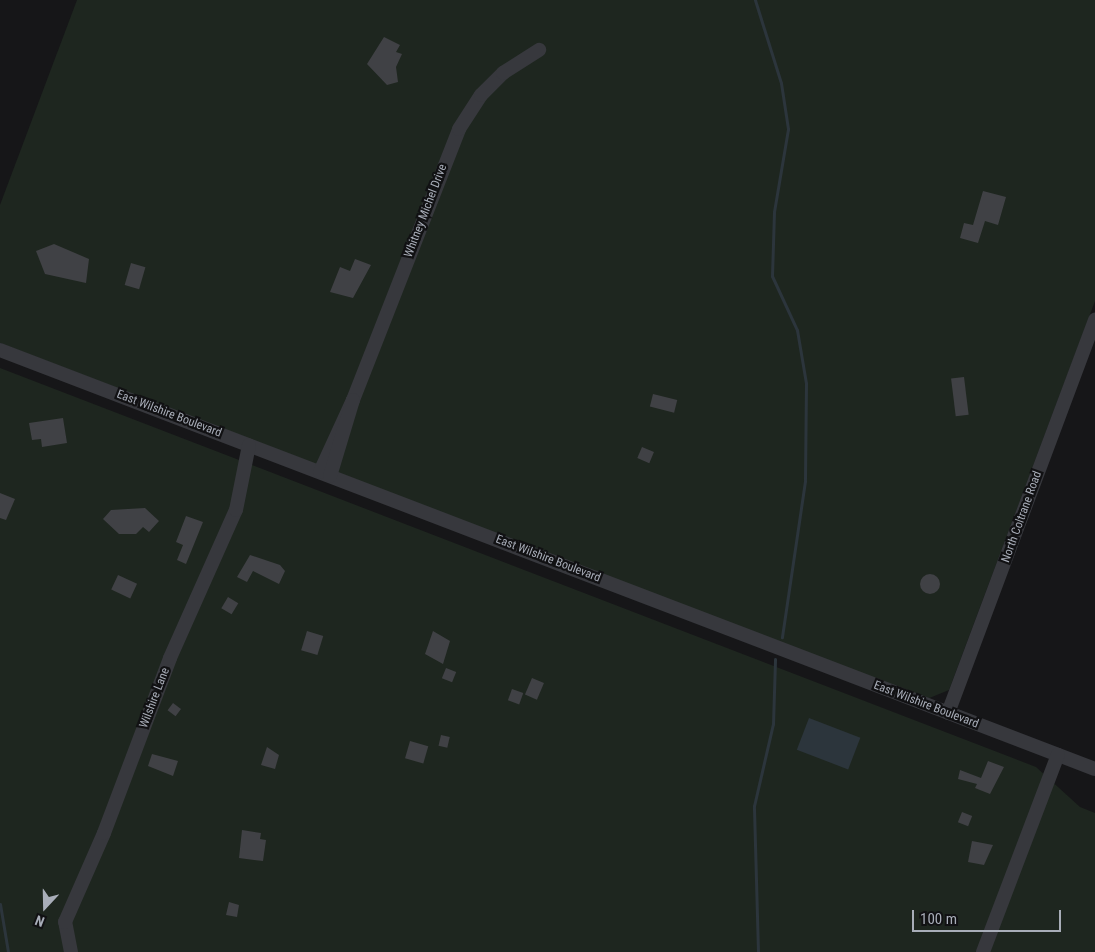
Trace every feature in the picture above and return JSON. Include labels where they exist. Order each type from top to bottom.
[{"type":"street","name":"Whitney Michel Drive","points":[[325,474],[459,129],[481,95],[503,73],[539,50]]},
{"type":"street","name":"North Coltrane Road","points":[[948,713],[1095,320]]},
{"type":"street","name":"East Wilshire Boulevard","points":[[0,350],[1095,769]]},
{"type":"street","name":"Wilshire Lane","points":[[71,952],[65,922],[104,833],[170,658],[236,510],[249,445]]},
{"type":"street","points":[[983,952],[1058,755]]},
{"type":"shaded area","points":[[77,0],[1095,0],[1095,301],[949,690],[927,699],[0,343],[0,205]]},
{"type":"shaded area","points":[[0,368],[1036,767],[1080,807],[1095,813],[1095,952],[0,952]]},
{"type":"shaded area","points":[[809,718],[860,738],[848,769],[797,750]]},
{"type":"building","points":[[384,37],[400,45],[396,52],[402,54],[396,67],[398,82],[387,85],[367,64]]},
{"type":"building","points":[[983,191],[1006,197],[998,225],[985,221],[978,243],[960,238],[964,223],[973,225]]},
{"type":"building","points":[[54,244],[89,259],[86,283],[45,274],[36,251]]},
{"type":"building","points":[[355,259],[371,265],[353,298],[330,292],[340,267],[350,271]]},
{"type":"building","points":[[131,263],[145,267],[139,289],[125,285]]},
{"type":"building","points":[[964,377],[969,415],[956,416],[951,379]]},
{"type":"building","points":[[653,394],[677,400],[674,413],[650,407]]},
{"type":"building","points":[[63,418],[67,443],[42,447],[41,439],[32,440],[29,423]]},
{"type":"building","points":[[642,447],[654,452],[649,463],[637,458]]},
{"type":"building","points":[[0,493],[15,499],[6,520],[0,518]]},
{"type":"building","points":[[145,508],[159,521],[149,532],[143,527],[136,534],[119,534],[103,519],[111,510]]},
{"type":"building","points":[[186,516],[203,522],[186,564],[177,560],[183,545],[176,542]]},
{"type":"building","points":[[250,555],[280,565],[285,571],[279,584],[253,571],[247,582],[237,577]]},
{"type":"building","points":[[930,574],[937,577],[940,584],[937,591],[930,594],[923,591],[920,584],[923,577]]},
{"type":"building","points":[[118,575],[137,584],[130,598],[111,590]]},
{"type":"building","points":[[228,597],[238,603],[232,614],[221,608]]},
{"type":"building","points":[[307,631],[323,636],[317,655],[301,650]]},
{"type":"building","points":[[433,631],[450,641],[443,664],[425,654]]},
{"type":"building","points":[[446,668],[456,672],[452,682],[442,678]]},
{"type":"building","points":[[532,678],[544,683],[537,700],[525,695]]},
{"type":"building","points":[[512,689],[523,693],[519,704],[508,700]]},
{"type":"building","points":[[173,703],[181,709],[176,716],[168,710]]},
{"type":"building","points":[[441,735],[450,737],[447,748],[439,746]]},
{"type":"building","points":[[410,741],[428,746],[423,764],[405,758]]},
{"type":"building","points":[[267,747],[279,755],[275,769],[261,765]]},
{"type":"building","points":[[152,754],[178,761],[173,776],[148,766]]},
{"type":"building","points":[[988,761],[1004,767],[990,794],[975,788],[977,784],[958,779],[960,770],[981,778]]},
{"type":"building","points":[[962,812],[972,816],[968,826],[958,822]]},
{"type":"building","points":[[242,830],[261,833],[260,839],[266,840],[263,861],[239,858]]},
{"type":"building","points":[[972,841],[993,845],[984,865],[968,862]]},
{"type":"building","points":[[229,902],[239,905],[237,917],[226,915]]},
{"type":"waterway","points":[[755,0],[781,83],[788,129],[774,212],[772,276],[797,330],[806,383],[805,481],[782,637]]},
{"type":"waterway","points":[[758,952],[754,806],[773,724],[775,659]]},
{"type":"waterway","points":[[0,904],[8,952]]}]
